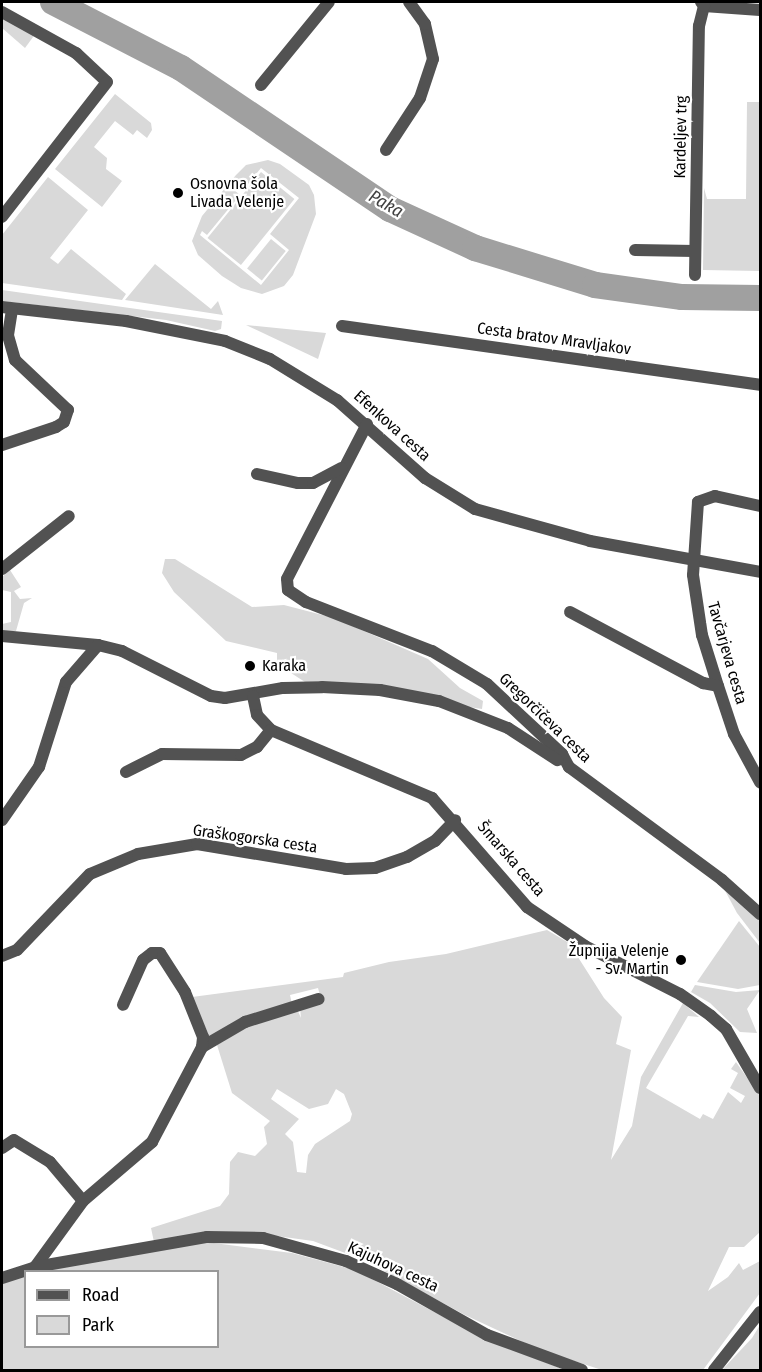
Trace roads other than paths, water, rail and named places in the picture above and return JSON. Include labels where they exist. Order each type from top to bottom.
[{"type":"street","points":[[261,85],[328,2]]},
{"type":"street","points":[[386,150],[420,98],[433,59],[425,24],[409,2]]},
{"type":"street","points":[[702,4],[760,10]]},
{"type":"street","name":"Kardeljev trg","points":[[695,275],[699,26],[702,4]]},
{"type":"street","points":[[2,12],[76,53],[107,82],[2,217]]},
{"type":"street","points":[[635,250],[695,251]]},
{"type":"street","points":[[2,445],[64,422],[68,410],[15,360],[8,335],[7,309]]},
{"type":"street","name":"Efenkova cesta","points":[[7,309],[126,321],[225,342],[270,359],[307,380],[367,424],[425,478],[475,509],[590,541],[693,562],[760,572]]},
{"type":"street","name":"Cesta bratov Mravljakov","points":[[342,326],[760,385]]},
{"type":"street","name":"Gregorčičeva cesta","points":[[367,424],[287,579],[288,590],[306,602],[432,651],[487,684],[562,754],[568,767],[722,880],[760,914]]},
{"type":"street","points":[[257,474],[298,483],[313,483],[328,478],[346,464]]},
{"type":"street","name":"Tavčarjeva cesta","points":[[760,506],[704,497],[695,512],[693,562],[694,596],[718,686],[734,734],[760,782]]},
{"type":"street","points":[[2,569],[69,516]]},
{"type":"street","points":[[570,612],[703,683],[718,686]]},
{"type":"street","points":[[2,636],[98,645],[144,661],[211,696],[253,696],[283,688],[322,687],[380,690],[439,701],[508,728],[568,767]]},
{"type":"street","points":[[2,820],[39,767],[66,682],[98,645]]},
{"type":"street","points":[[126,772],[162,754],[241,755],[257,747],[271,730],[257,715],[253,696]]},
{"type":"street","name":"Šmarska cesta","points":[[271,730],[416,789],[455,820],[527,907],[585,946],[696,1003],[726,1029],[760,1088]]},
{"type":"street","name":"Graškogorska cesta","points":[[2,956],[17,950],[83,880],[138,854],[197,844],[346,869],[375,868],[406,857],[435,842],[455,820]]},
{"type":"street","points":[[35,1267],[83,1201],[152,1142],[202,1047],[203,1037],[185,992],[160,953],[152,953],[143,960],[123,1005]]},
{"type":"street","points":[[202,1047],[245,1022],[319,999]]},
{"type":"street","points":[[2,1148],[14,1140],[50,1161],[83,1201]]},
{"type":"street","name":"Kajuhova cesta","points":[[26,1270],[207,1237],[263,1238],[346,1261],[397,1284],[487,1335],[582,1371]]},
{"type":"street","name":"Kajuhova cesta","points":[[2,1278],[24,1271]]},
{"type":"street","points":[[714,1371],[760,1312]]},
{"type":"waterway","name":"Paka","points":[[53,2],[181,68],[390,209],[475,248],[595,285],[682,297],[760,298]]},
{"type":"place","name":"Osnovna šola Livada Velenje","points":[[178,193]]},
{"type":"place","name":"Karaka","points":[[250,666]]},
{"type":"place","name":"Župnija Velenje - Sv. Martin","points":[[681,960]]}]
